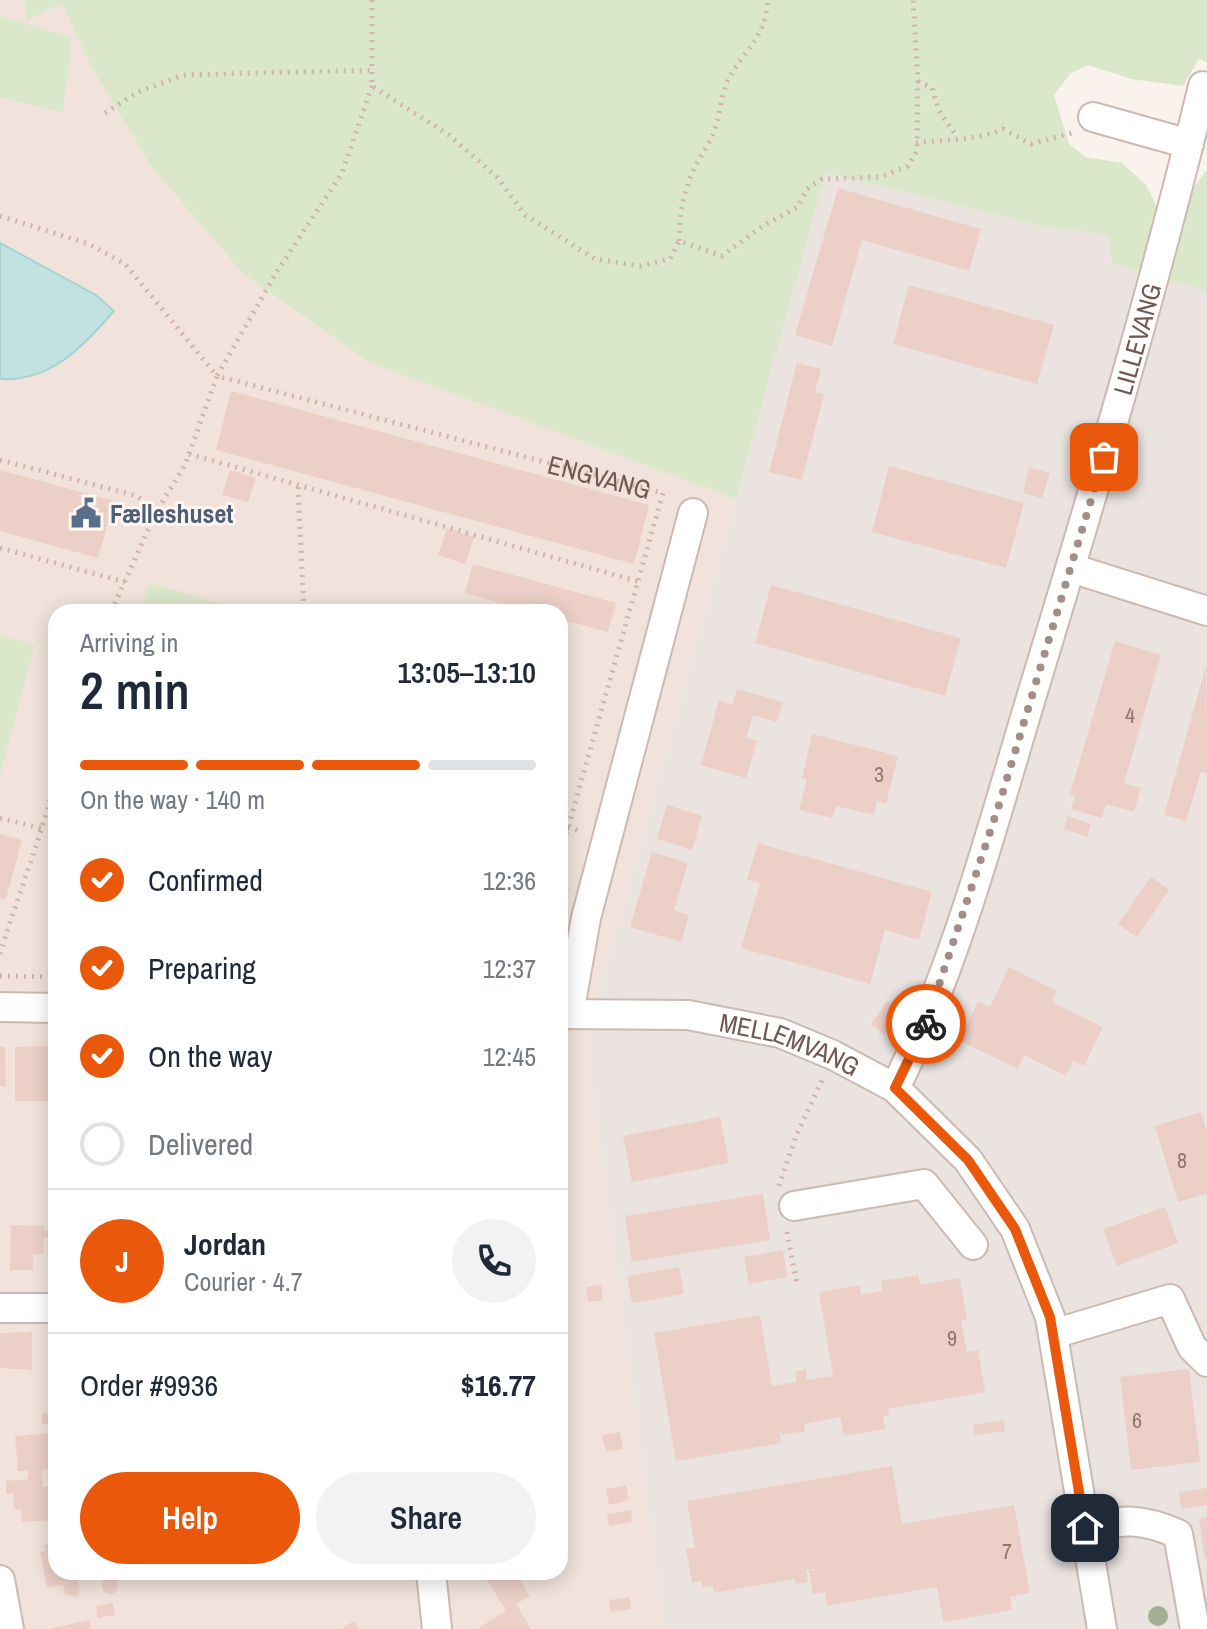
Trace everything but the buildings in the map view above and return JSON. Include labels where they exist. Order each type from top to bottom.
[{"type":"street","name":"LILLEVANG","points":[[895,1088],[937,998],[1071,568],[1197,133],[1203,86]]},
{"type":"street","points":[[1093,117],[1197,133]]},
{"type":"street","points":[[568,997],[693,513]]},
{"type":"street","points":[[1071,568],[1207,611]]},
{"type":"street","points":[[0,1007],[48,1008]]},
{"type":"street","name":"MELLEMVANG","points":[[568,1014],[688,1015],[780,1033],[833,1055],[895,1088],[968,1160],[1015,1229],[1050,1317],[1102,1629]]},
{"type":"street","points":[[787,1208],[924,1184],[973,1245]]},
{"type":"street","points":[[1053,1334],[1170,1299],[1192,1347],[1207,1362]]},
{"type":"street","points":[[0,1308],[48,1308]]},
{"type":"street","points":[[1085,1528],[1114,1521],[1149,1521],[1178,1534],[1195,1629]]},
{"type":"street","points":[[0,1580],[9,1629]]},
{"type":"street","points":[[432,1580],[437,1629]]},
{"type":"path","points":[[115,604],[156,512],[189,454],[217,376],[276,273],[342,173],[372,86],[372,0]]},
{"type":"path","points":[[372,86],[449,135],[497,177],[525,215],[595,259],[640,266],[670,259],[679,241],[680,204],[701,151],[710,142],[727,82],[765,27],[768,0]]},
{"type":"path","points":[[679,241],[722,256],[764,225],[798,207],[807,189],[822,179],[880,177],[908,166],[917,151],[918,81],[913,0]]},
{"type":"path","points":[[105,113],[136,93],[183,75],[373,70]]},
{"type":"path","points":[[918,81],[932,88],[939,111],[957,137]]},
{"type":"path","points":[[916,143],[957,137],[971,139],[1003,129],[1031,144],[1072,134],[1093,117]]},
{"type":"path","points":[[0,216],[89,244],[125,264],[217,376]]},
{"type":"path","name":"ENGVANG","points":[[217,376],[663,493],[568,828]]},
{"type":"path","points":[[189,454],[672,591]]},
{"type":"path","points":[[0,460],[137,496],[156,512]]},
{"type":"path","points":[[298,487],[304,604]]},
{"type":"path","points":[[0,548],[125,582]]},
{"type":"path","points":[[0,954],[48,811]]},
{"type":"path","points":[[0,818],[44,829]]},
{"type":"path","points":[[0,976],[48,977]]},
{"type":"path","points":[[797,1284],[787,1208],[778,1182],[833,1055]]},
{"type":"shaded area","points":[[0,0],[24,0],[26,20],[62,4],[90,65],[151,166],[242,273],[370,363],[736,499],[586,1041],[664,1629],[0,1629]]},
{"type":"shaded area","points":[[826,173],[1044,227],[1108,235],[1112,264],[1207,291],[1207,1629],[664,1629],[586,1041]]},
{"type":"green space","points":[[24,0],[1207,0],[1207,62],[1199,59],[1183,86],[1131,79],[1088,65],[1071,73],[1054,95],[1069,144],[1086,157],[1122,163],[1146,185],[1159,211],[1145,273],[1112,264],[1108,235],[1044,227],[826,173],[736,499],[370,363],[242,273],[151,166],[90,65],[62,4],[26,21]]},
{"type":"green space","points":[[0,16],[72,37],[63,113],[0,97]]},
{"type":"green space","points":[[1207,169],[1207,291],[1168,280],[1191,192]]},
{"type":"green space","points":[[149,582],[220,604],[142,604]]},
{"type":"green space","points":[[0,635],[35,645],[0,775]]},
{"type":"water","points":[[0,243],[96,295],[114,311],[64,360],[35,375],[0,379]]},
{"type":"way so far","points":[[926,1024],[999,805],[1104,457]]},
{"type":"place","name":"Fælleshuset","points":[[86,513]]},
{"type":"route","points":[[926,1024],[895,1088],[968,1160],[1015,1229],[1050,1317],[1085,1528]]}]
